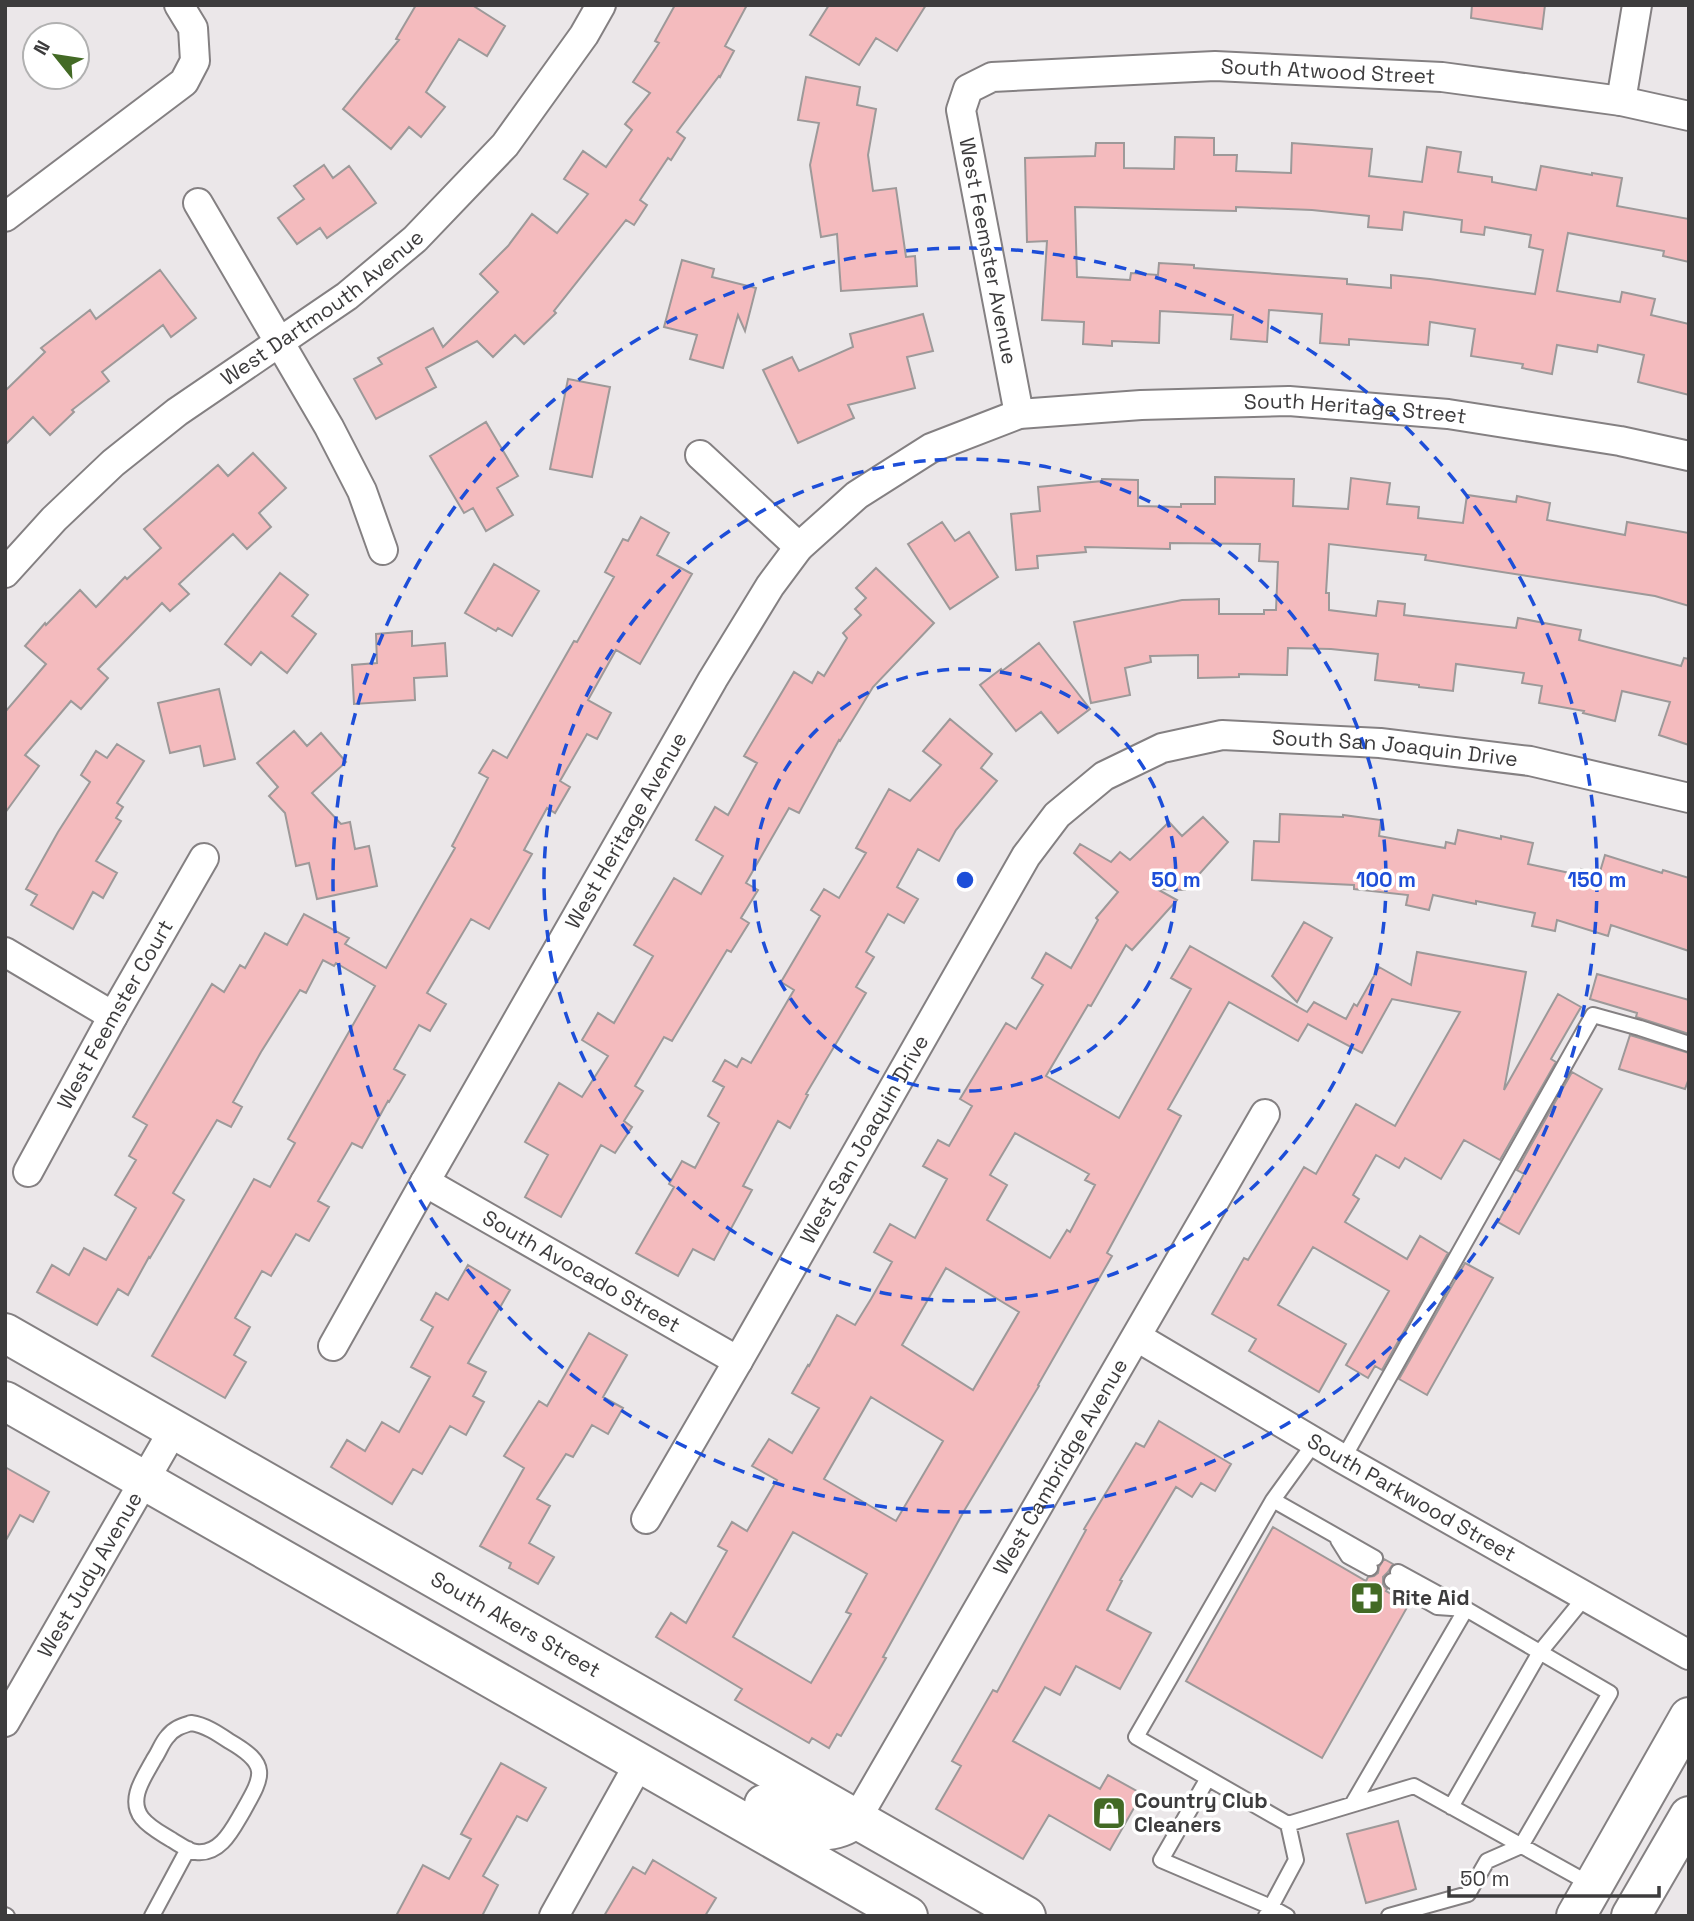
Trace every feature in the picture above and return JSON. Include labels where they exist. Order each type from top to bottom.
[{"type":"main road","name":"South Akers Street","points":[[5,1333],[1026,1916]]},
{"type":"main road","points":[[5,1401],[908,1916]]},
{"type":"main road","points":[[1585,1901],[1689,1717]]},
{"type":"main road","points":[[640,1762],[728,1784],[810,1829],[830,1831],[857,1818]]},
{"type":"main road","points":[[1631,1916],[1689,1816]]},
{"type":"street","points":[[5,218],[184,82],[195,61],[192,28],[179,5]]},
{"type":"street","name":"West Dartmouth Avenue","points":[[5,573],[54,519],[113,463],[177,412],[347,296],[415,239],[505,145],[584,36],[601,5]]},
{"type":"street","points":[[1621,101],[1637,5]]},
{"type":"street","name":"South Atwood Street","points":[[968,89],[992,77],[1215,66],[1442,77],[1621,101],[1689,116]]},
{"type":"street","name":"West Feemster Avenue","points":[[968,89],[961,110],[1019,414]]},
{"type":"street","points":[[198,202],[330,427],[362,491],[383,550]]},
{"type":"street","name":"South Heritage Street","points":[[1019,414],[1141,405],[1290,401],[1448,414],[1620,441],[1689,456]]},
{"type":"street","name":"West Heritage Avenue","points":[[333,1346],[713,679],[770,586],[799,547],[857,495],[931,448],[1019,414]]},
{"type":"street","points":[[700,455],[799,547]]},
{"type":"street","name":"South San Joaquin Drive","points":[[1104,776],[1162,748],[1222,735],[1381,743],[1530,761],[1689,798]]},
{"type":"street","name":"West San Joaquin Drive","points":[[646,1519],[1026,856],[1057,815],[1104,776]]},
{"type":"street","name":"West Feemster Court","points":[[28,1172],[113,1016],[204,858]]},
{"type":"street","points":[[5,952],[113,1016]]},
{"type":"street","name":"West Cambridge Avenue","points":[[857,1818],[1265,1114]]},
{"type":"street","name":"South Avocado Street","points":[[425,1182],[738,1362]]},
{"type":"street","name":"South Parkwood Street","points":[[1137,1337],[1343,1459],[1689,1655]]},
{"type":"street","name":"West Judy Avenue","points":[[5,1723],[174,1429]]},
{"type":"street","points":[[554,1916],[640,1762]]},
{"type":"lane","points":[[1343,1459],[1593,1016],[1689,1044]]},
{"type":"lane","points":[[1268,1911],[1296,1860],[1288,1824],[1136,1737],[1273,1500],[1315,1442]]},
{"type":"lane","points":[[1273,1500],[1337,1537],[1372,1563]]},
{"type":"lane","points":[[1389,1916],[1468,1894],[1487,1861],[1521,1846],[1610,1693],[1466,1609],[1437,1607],[1395,1576]]},
{"type":"lane","points":[[1451,1807],[1539,1652],[1585,1597]]},
{"type":"lane","points":[[1353,1803],[1466,1609]]},
{"type":"lane","points":[[191,1723],[201,1725],[247,1751],[255,1758],[260,1772],[259,1783],[227,1838],[219,1846],[208,1850],[197,1852],[188,1849],[148,1825],[139,1814],[136,1800],[139,1787],[167,1736],[178,1727],[191,1723]]},
{"type":"lane","points":[[1208,1778],[1161,1860],[1268,1911],[1287,1916]]},
{"type":"lane","points":[[1288,1824],[1414,1786],[1521,1846],[1585,1901]]},
{"type":"lane","points":[[152,1916],[188,1849]]},
{"type":"building","points":[[416,5],[472,5],[505,26],[487,56],[459,39],[426,92],[445,107],[421,137],[409,127],[391,149],[343,109],[399,40],[396,39]]},
{"type":"building","points":[[675,5],[747,5],[725,46],[734,51],[720,77],[677,132],[685,138],[640,200],[647,205],[634,225],[626,220],[554,311],[556,313],[524,344],[515,335],[493,357],[477,341],[426,368],[436,387],[376,419],[354,379],[382,364],[378,358],[433,328],[443,347],[498,292],[480,274],[508,246],[532,214],[557,233],[588,194],[564,179],[583,151],[606,167],[632,130],[625,124],[650,93],[633,82],[659,43],[655,41]]},
{"type":"building","points":[[829,5],[926,5],[897,51],[876,38],[859,65],[810,35]]},
{"type":"building","points":[[1472,5],[1545,5],[1542,29],[1471,18]]},
{"type":"building","points":[[806,77],[860,87],[857,105],[876,109],[868,155],[873,191],[896,188],[906,257],[915,256],[917,286],[841,291],[837,234],[821,237],[810,165],[819,123],[798,120]]},
{"type":"building","points":[[1175,137],[1214,138],[1214,155],[1237,155],[1236,171],[1291,173],[1292,143],[1372,149],[1369,176],[1422,182],[1427,147],[1461,152],[1458,172],[1492,177],[1492,182],[1536,190],[1541,166],[1622,178],[1617,206],[1689,219],[1689,262],[1663,256],[1664,251],[1568,233],[1557,291],[1620,302],[1622,292],[1655,299],[1651,315],[1689,324],[1689,395],[1638,382],[1644,355],[1598,345],[1597,352],[1557,345],[1552,374],[1522,368],[1523,364],[1471,356],[1475,329],[1430,322],[1428,345],[1349,339],[1349,345],[1320,343],[1322,314],[1269,310],[1267,342],[1231,339],[1233,315],[1160,311],[1159,343],[1112,341],[1112,346],[1083,344],[1084,322],[1042,320],[1047,241],[1027,242],[1025,158],[1095,156],[1096,143],[1124,143],[1124,168],[1174,169]],"holes":[[[1075,207],[1236,211],[1236,207],[1312,210],[1369,216],[1368,227],[1402,230],[1404,212],[1462,220],[1461,232],[1484,235],[1485,227],[1531,235],[1529,247],[1543,250],[1535,294],[1391,275],[1391,288],[1347,284],[1347,279],[1159,263],[1158,275],[1131,273],[1130,280],[1077,277]]]},
{"type":"building","points":[[324,165],[333,178],[349,166],[376,203],[327,238],[320,228],[297,244],[278,218],[304,199],[294,186]]},
{"type":"building","points":[[682,260],[714,269],[712,277],[756,288],[745,331],[738,315],[723,368],[690,359],[697,335],[664,327]]},
{"type":"building","points":[[160,270],[196,318],[171,337],[163,325],[102,372],[109,381],[72,410],[74,412],[50,435],[33,417],[5,445],[5,391],[45,352],[41,348],[90,310],[96,319]]},
{"type":"building","points":[[923,314],[933,351],[907,357],[915,388],[848,405],[854,418],[798,443],[763,370],[792,357],[799,371],[853,347],[850,334]]},
{"type":"building","points":[[568,379],[610,387],[592,477],[550,469]]},
{"type":"building","points":[[486,422],[518,476],[497,488],[513,515],[486,531],[473,508],[464,513],[430,456]]},
{"type":"building","points":[[253,453],[286,488],[259,513],[271,527],[247,549],[233,534],[179,584],[189,594],[170,611],[162,603],[98,669],[108,678],[81,709],[71,701],[25,755],[39,766],[5,813],[5,712],[46,664],[25,646],[80,590],[96,607],[125,577],[127,579],[161,548],[144,529],[218,465],[228,476]]},
{"type":"building","points":[[1215,477],[1294,479],[1293,506],[1348,509],[1351,478],[1390,483],[1387,504],[1419,507],[1418,518],[1463,523],[1467,495],[1516,502],[1517,496],[1550,503],[1547,520],[1625,535],[1627,522],[1689,533],[1689,606],[1655,596],[1425,560],[1426,555],[1329,544],[1326,593],[1329,593],[1329,610],[1376,616],[1378,601],[1405,604],[1404,615],[1516,628],[1518,618],[1581,630],[1579,640],[1681,666],[1684,658],[1689,659],[1689,745],[1659,735],[1670,702],[1622,691],[1615,721],[1583,713],[1584,711],[1539,703],[1542,686],[1522,683],[1524,673],[1456,664],[1453,691],[1419,687],[1375,680],[1378,654],[1331,649],[1288,648],[1287,675],[1239,674],[1239,677],[1198,678],[1198,655],[1150,656],[1151,662],[1125,668],[1130,695],[1091,703],[1074,622],[1182,600],[1219,599],[1219,614],[1264,614],[1264,610],[1276,610],[1278,562],[1259,561],[1260,544],[1170,543],[1170,549],[1085,547],[1086,552],[1037,556],[1038,568],[1016,570],[1011,514],[1040,511],[1038,487],[1102,479],[1138,480],[1138,506],[1181,507],[1181,504],[1215,504]]},
{"type":"building","points":[[641,517],[669,533],[657,555],[692,574],[640,664],[616,650],[588,700],[611,713],[597,739],[587,734],[560,781],[570,787],[555,813],[547,808],[524,850],[532,854],[489,929],[471,919],[427,993],[446,1004],[430,1031],[419,1025],[394,1069],[405,1075],[362,1148],[352,1143],[318,1201],[329,1207],[309,1241],[296,1234],[271,1276],[262,1271],[235,1318],[250,1327],[234,1355],[246,1362],[225,1398],[152,1356],[254,1179],[270,1187],[295,1143],[288,1139],[375,986],[336,963],[334,966],[323,960],[306,993],[300,990],[233,1102],[242,1107],[231,1127],[217,1120],[173,1193],[184,1200],[128,1295],[118,1289],[97,1325],[37,1292],[52,1265],[69,1275],[84,1248],[106,1260],[136,1208],[115,1195],[136,1160],[129,1156],[147,1125],[133,1117],[212,984],[224,992],[240,965],[245,968],[265,933],[287,945],[304,914],[349,938],[345,944],[386,968],[455,848],[452,846],[488,778],[479,773],[493,750],[507,758],[614,577],[605,572],[623,539],[628,541]]},
{"type":"building","points":[[942,522],[955,541],[969,532],[998,577],[950,609],[908,544]]},
{"type":"building","points":[[494,564],[539,591],[512,636],[498,628],[496,631],[465,613]]},
{"type":"building","points":[[876,568],[934,623],[873,687],[839,740],[799,813],[789,808],[746,883],[758,890],[741,918],[749,923],[731,952],[727,950],[672,1041],[664,1037],[635,1086],[643,1091],[624,1121],[632,1127],[615,1153],[601,1145],[561,1217],[525,1197],[548,1155],[525,1142],[559,1083],[582,1097],[608,1056],[582,1040],[598,1013],[614,1023],[653,956],[634,945],[674,878],[701,894],[723,856],[696,840],[715,807],[728,815],[757,763],[744,756],[794,672],[812,683],[818,672],[824,676],[847,638],[843,633],[861,615],[855,609],[866,598],[856,588]]},
{"type":"building","points":[[280,573],[308,595],[292,616],[316,634],[287,673],[261,652],[251,665],[225,644]]},
{"type":"building","points":[[412,631],[412,646],[445,643],[447,676],[414,678],[415,700],[354,704],[352,665],[377,663],[376,634]]},
{"type":"building","points":[[1039,643],[1090,709],[1058,733],[1041,712],[1016,731],[980,685]]},
{"type":"building","points":[[219,689],[235,759],[204,766],[200,746],[170,753],[158,703]]},
{"type":"building","points":[[950,719],[992,754],[981,768],[997,781],[956,830],[939,861],[918,849],[897,887],[918,899],[904,923],[888,914],[866,952],[874,957],[856,987],[866,993],[806,1094],[808,1095],[790,1128],[778,1121],[743,1186],[752,1190],[714,1260],[693,1249],[678,1276],[636,1253],[674,1187],[669,1184],[682,1161],[695,1168],[719,1123],[708,1116],[724,1087],[713,1081],[725,1060],[737,1067],[742,1058],[751,1063],[794,990],[781,982],[820,916],[811,910],[824,889],[839,898],[866,853],[856,848],[889,789],[910,801],[941,765],[923,751]]},
{"type":"building","points":[[294,731],[307,746],[321,733],[346,762],[312,793],[341,824],[350,822],[355,849],[369,846],[377,886],[317,899],[309,863],[296,866],[285,813],[269,796],[278,787],[257,763]]},
{"type":"building","points":[[117,744],[144,761],[117,803],[123,807],[116,818],[121,821],[96,861],[117,873],[103,898],[93,892],[73,929],[31,905],[37,895],[26,889],[90,782],[81,775],[96,751],[107,758]]},
{"type":"building","points":[[1280,814],[1343,815],[1381,820],[1379,836],[1445,848],[1446,842],[1455,844],[1458,830],[1501,839],[1501,836],[1533,843],[1528,864],[1579,875],[1581,869],[1599,875],[1605,855],[1662,873],[1663,870],[1689,878],[1689,951],[1611,925],[1608,936],[1557,920],[1555,931],[1532,926],[1535,913],[1476,901],[1476,904],[1433,895],[1429,910],[1406,905],[1408,895],[1354,889],[1354,885],[1252,880],[1254,841],[1279,842]]},
{"type":"building","points":[[1203,817],[1228,842],[1185,890],[1157,889],[1177,900],[1132,950],[1126,945],[1046,1076],[1119,1118],[1191,989],[1171,978],[1190,946],[1307,1012],[1314,1002],[1346,1019],[1354,1004],[1357,1006],[1379,967],[1411,985],[1417,952],[1526,972],[1504,1090],[1558,994],[1581,1007],[1551,1059],[1556,1062],[1500,1160],[1464,1140],[1441,1179],[1405,1158],[1399,1168],[1376,1155],[1353,1195],[1359,1199],[1345,1222],[1407,1259],[1420,1236],[1448,1253],[1382,1370],[1375,1366],[1368,1378],[1346,1365],[1389,1291],[1313,1247],[1278,1305],[1346,1344],[1319,1392],[1249,1351],[1256,1339],[1212,1314],[1244,1258],[1248,1260],[1304,1167],[1316,1174],[1356,1104],[1395,1126],[1460,1012],[1392,999],[1362,1053],[1308,1024],[1298,1041],[1229,1002],[1168,1109],[1181,1116],[1107,1253],[1112,1256],[1039,1386],[964,1511],[883,1657],[886,1658],[841,1736],[837,1734],[829,1748],[812,1738],[809,1743],[735,1700],[742,1689],[656,1637],[671,1613],[686,1623],[727,1551],[718,1546],[732,1522],[747,1531],[777,1480],[752,1466],[769,1439],[792,1453],[819,1408],[792,1393],[837,1315],[855,1325],[871,1299],[892,1262],[874,1252],[890,1224],[915,1238],[947,1179],[923,1166],[938,1140],[949,1146],[972,1106],[960,1099],[1006,1023],[1016,1029],[1043,985],[1032,978],[1046,953],[1071,968],[1098,920],[1096,918],[1118,892],[1074,853],[1080,844],[1111,862],[1120,852],[1130,860],[1169,822],[1182,836]],"holes":[[[1015,1133],[1089,1174],[1085,1180],[1095,1185],[1070,1232],[1067,1230],[1050,1258],[987,1220],[1007,1185],[990,1175]],[[946,1268],[1019,1312],[973,1390],[902,1345]],[[871,1397],[943,1441],[896,1521],[824,1479]],[[793,1532],[867,1574],[846,1612],[851,1614],[811,1683],[733,1637]]]},
{"type":"building","points":[[1304,922],[1332,938],[1297,1002],[1272,976]]},
{"type":"building","points":[[1597,974],[1689,1000],[1689,1034],[1636,1017],[1637,1013],[1590,999]]},
{"type":"building","points":[[1630,1035],[1689,1053],[1689,1078],[1685,1089],[1619,1069]]},
{"type":"building","points":[[1572,1072],[1602,1089],[1519,1234],[1498,1222],[1524,1174],[1517,1170]]},
{"type":"building","points":[[1465,1263],[1493,1278],[1427,1395],[1399,1379]]},
{"type":"building","points":[[468,1265],[510,1290],[468,1363],[486,1372],[473,1396],[484,1402],[466,1435],[450,1426],[422,1474],[413,1469],[392,1504],[331,1467],[347,1440],[365,1451],[382,1422],[399,1432],[430,1377],[411,1367],[433,1327],[421,1320],[436,1293],[448,1300]]},
{"type":"building","points":[[589,1333],[627,1355],[603,1397],[623,1408],[608,1434],[592,1425],[573,1457],[566,1454],[537,1499],[550,1506],[529,1543],[554,1557],[538,1584],[509,1568],[511,1563],[480,1546],[524,1468],[504,1456],[539,1401],[547,1406]]},
{"type":"building","points":[[1159,1421],[1231,1464],[1215,1491],[1201,1483],[1192,1497],[1176,1487],[1120,1580],[1122,1581],[1107,1610],[1151,1633],[1120,1689],[1076,1666],[1060,1695],[1045,1687],[1013,1741],[1100,1789],[1108,1775],[1142,1794],[1110,1850],[1049,1815],[1023,1859],[936,1809],[961,1766],[952,1761],[993,1690],[997,1692],[1086,1530],[1084,1529],[1136,1443],[1144,1447]]},
{"type":"building","points":[[5,1467],[49,1492],[33,1522],[20,1515],[5,1542]]},
{"type":"building","name":"Rite Aid","points":[[1273,1527],[1366,1581],[1368,1577],[1378,1573],[1384,1559],[1393,1564],[1383,1577],[1383,1585],[1386,1591],[1409,1604],[1322,1758],[1186,1681]]},
{"type":"building","points":[[501,1763],[546,1788],[527,1821],[517,1816],[483,1876],[498,1885],[482,1916],[396,1916],[423,1865],[449,1879],[471,1839],[461,1834]]},
{"type":"building","points":[[1398,1821],[1416,1889],[1366,1903],[1347,1834]]},
{"type":"building","points":[[653,1860],[716,1898],[705,1916],[604,1916],[633,1867],[645,1874]]},
{"type":"place","name":"Rite Aid","points":[[1367,1598]]},
{"type":"place","name":"Country Club Cleaners","points":[[1109,1813]]}]
